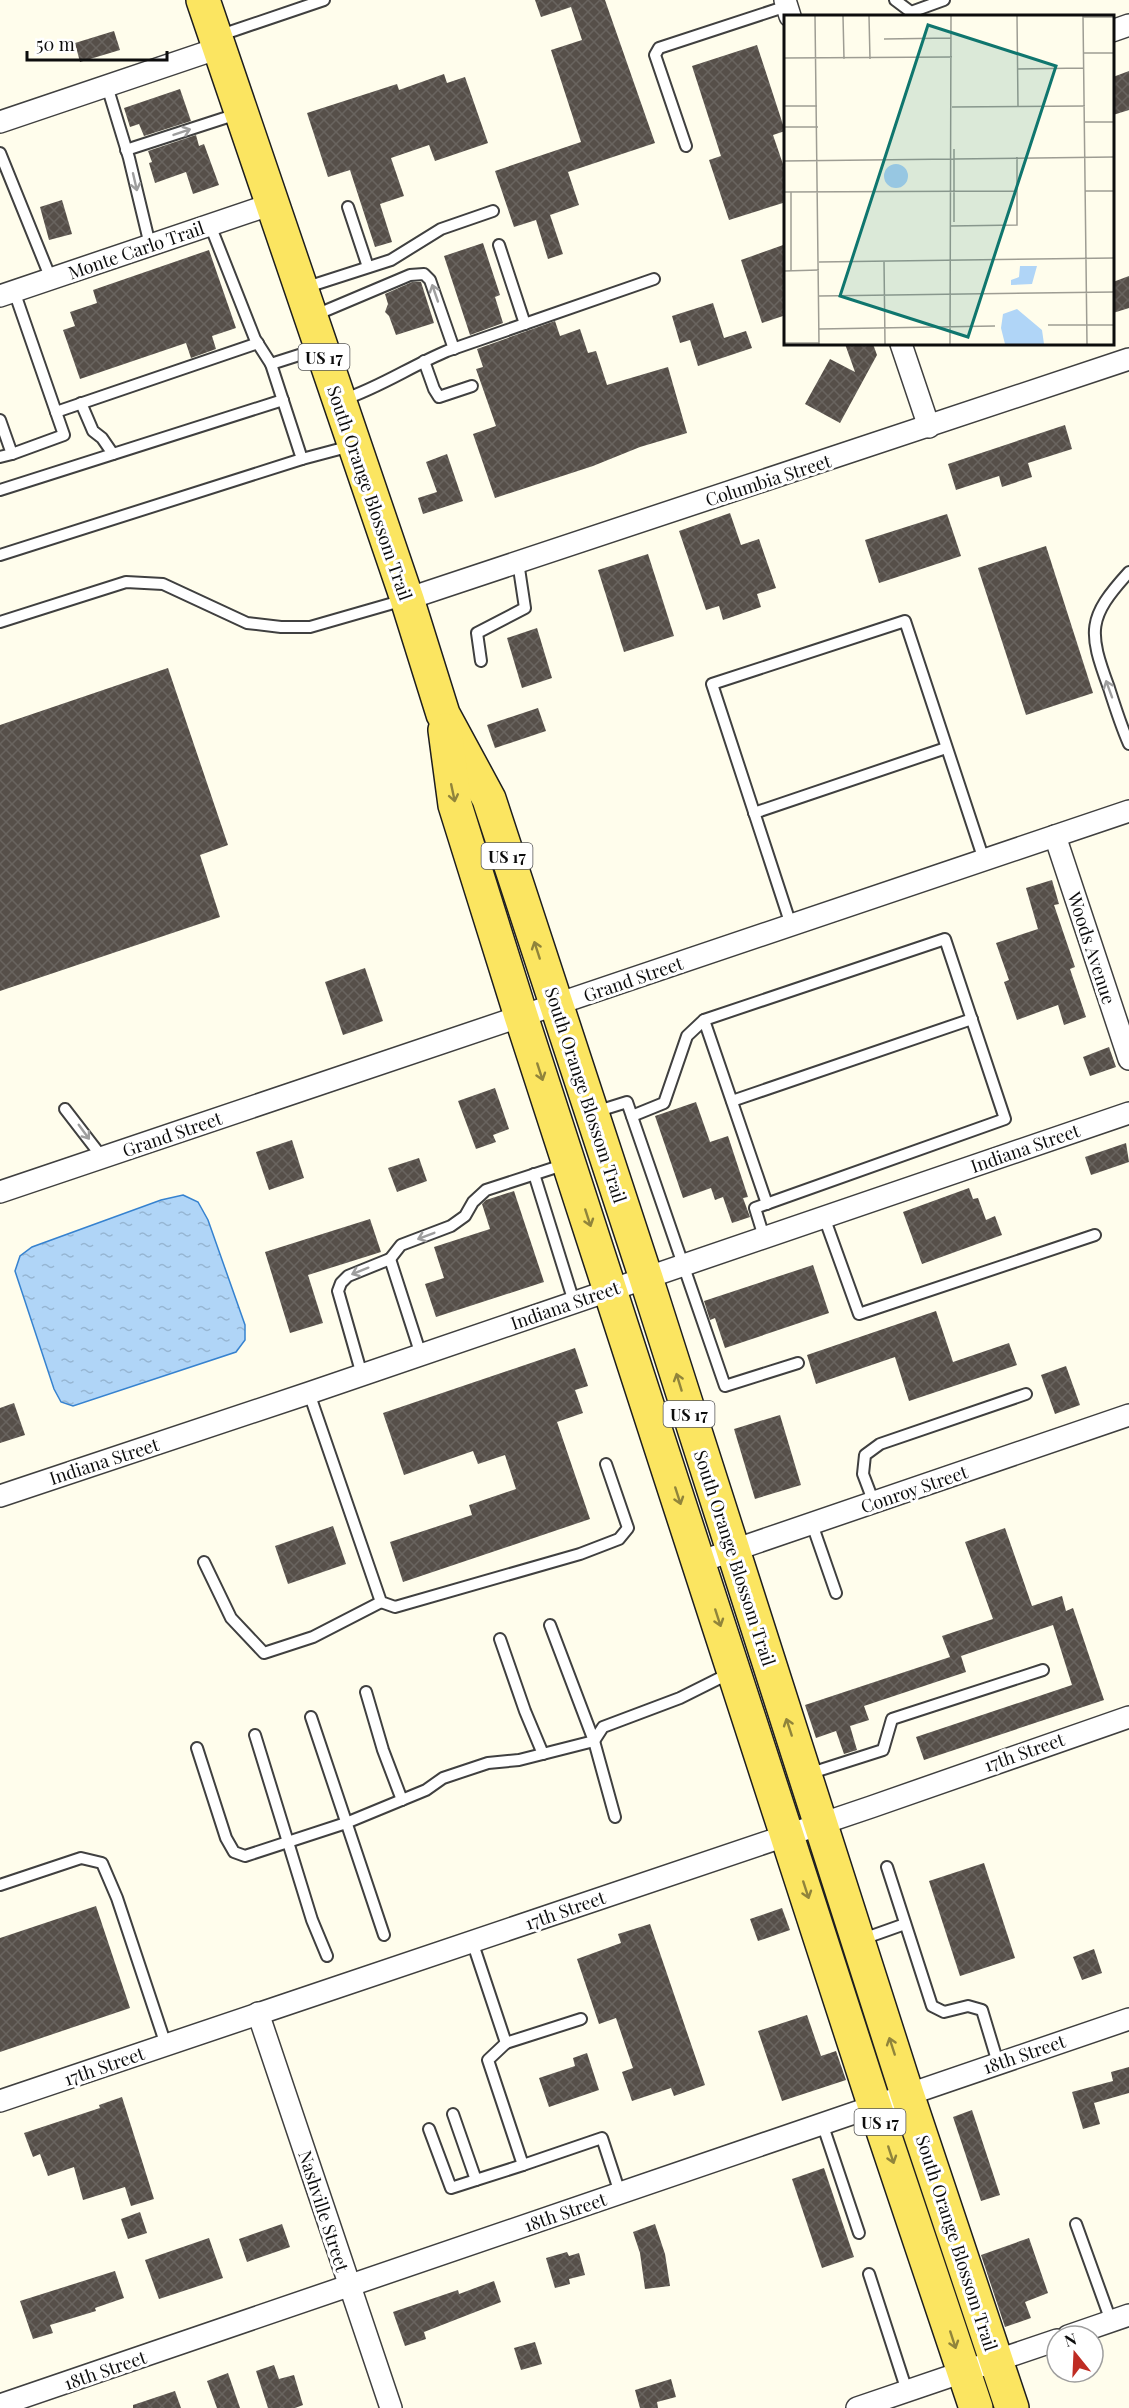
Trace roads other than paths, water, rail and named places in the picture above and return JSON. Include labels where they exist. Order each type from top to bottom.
[{"type":"main road","name":"South Orange Blossom Trail","points":[[203,0],[443,714],[455,805],[521,1016],[874,2104],[976,2408]]},
{"type":"main road","name":"South Orange Blossom Trail","points":[[443,714],[489,799],[646,1278],[907,2094],[1012,2408]]},
{"type":"street","points":[[1114,31],[1129,25]]},
{"type":"street","points":[[0,122],[107,86],[217,42]]},
{"type":"street","name":"Monte Carlo Trail","points":[[7,293],[272,204]]},
{"type":"street","points":[[901,345],[929,427]]},
{"type":"street","name":"Columbia Street","points":[[406,599],[1129,360]]},
{"type":"street","name":"Grand Street","points":[[0,1192],[1129,811]]},
{"type":"street","name":"Woods Avenue","points":[[1055,836],[1129,1059]]},
{"type":"street","name":"Indiana Street","points":[[0,1496],[1129,1113]]},
{"type":"street","name":"Conroy Street","points":[[699,1562],[1129,1415]]},
{"type":"street","name":"17th Street","points":[[0,2101],[1129,1717]]},
{"type":"street","name":"Nashville Street","points":[[258,2013],[391,2408]]},
{"type":"street","name":"18th Street","points":[[0,2405],[349,2287],[874,2104],[1129,2019]]},
{"type":"street","points":[[1103,2324],[1120,2318]]},
{"type":"street","points":[[869,2406],[1045,2344]]},
{"type":"lane","points":[[217,42],[324,0]]},
{"type":"lane","points":[[895,0],[911,12]]},
{"type":"lane","points":[[903,15],[944,0]]},
{"type":"lane","points":[[686,146],[655,55],[659,48],[788,8]]},
{"type":"lane","points":[[107,86],[150,245]]},
{"type":"lane","points":[[126,150],[241,113]]},
{"type":"lane","points":[[0,153],[51,279]]},
{"type":"lane","points":[[348,207],[368,267]]},
{"type":"lane","points":[[305,303],[368,267],[406,252],[441,229],[493,211]]},
{"type":"lane","points":[[210,225],[258,343],[271,364],[302,459]]},
{"type":"lane","points":[[499,245],[525,324]]},
{"type":"lane","points":[[305,303],[410,275],[424,274],[430,280],[454,349]]},
{"type":"lane","points":[[339,401],[367,392],[424,361],[454,349],[654,279]]},
{"type":"lane","points":[[0,457],[64,435],[7,293]]},
{"type":"lane","points":[[56,412],[258,343]]},
{"type":"lane","points":[[271,364],[321,348]]},
{"type":"lane","points":[[424,361],[434,389],[440,397],[472,386]]},
{"type":"lane","points":[[0,490],[283,400]]},
{"type":"lane","points":[[81,403],[93,431],[102,438],[113,454]]},
{"type":"lane","points":[[0,420],[12,453]]},
{"type":"lane","points":[[0,555],[302,459],[354,446]]},
{"type":"lane","points":[[481,661],[477,633],[525,608],[519,562]]},
{"type":"lane","points":[[1129,572],[1106,597],[1093,632],[1096,653],[1129,744]]},
{"type":"lane","points":[[0,622],[126,582],[163,584],[247,623],[282,627],[310,627],[406,599]]},
{"type":"lane","points":[[791,926],[712,684],[905,621],[984,860]]},
{"type":"lane","points":[[754,813],[946,748]]},
{"type":"lane","points":[[632,1116],[664,1103],[687,1036],[704,1020],[945,939],[1005,1119],[755,1208],[764,1238]]},
{"type":"lane","points":[[732,1101],[972,1019]]},
{"type":"lane","points":[[704,1020],[767,1204]]},
{"type":"lane","points":[[591,1113],[627,1102],[725,1386],[798,1363]]},
{"type":"lane","points":[[65,1108],[102,1157]]},
{"type":"lane","points":[[362,1375],[338,1292],[341,1283],[348,1276],[390,1259],[401,1245],[451,1226],[465,1216],[473,1202],[486,1190],[570,1163]]},
{"type":"lane","points":[[534,1174],[574,1302]]},
{"type":"lane","points":[[825,1217],[859,1314],[1095,1235]]},
{"type":"lane","points":[[390,1259],[421,1355]]},
{"type":"lane","points":[[309,1393],[381,1602]]},
{"type":"lane","points":[[874,1503],[864,1474],[865,1455],[880,1444],[1026,1394]]},
{"type":"lane","points":[[204,1562],[231,1618],[264,1653],[314,1636],[381,1602],[395,1607],[580,1554],[619,1539],[628,1528],[606,1464]]},
{"type":"lane","points":[[812,1524],[836,1593]]},
{"type":"lane","points":[[550,1626],[594,1741],[615,1817]]},
{"type":"lane","points":[[500,1639],[525,1711],[543,1754]]},
{"type":"lane","points":[[804,1775],[883,1750],[892,1719],[1043,1670]]},
{"type":"lane","points":[[197,1748],[225,1838],[234,1852],[245,1856],[346,1823],[426,1790],[444,1778],[488,1763],[519,1760],[594,1741],[603,1727],[680,1698],[735,1671]]},
{"type":"lane","points":[[366,1692],[383,1750],[402,1800]]},
{"type":"lane","points":[[311,1717],[384,1935]]},
{"type":"lane","points":[[255,1734],[312,1920],[327,1956]]},
{"type":"lane","points":[[0,1885],[81,1858],[102,1863],[117,1899],[166,2045]]},
{"type":"lane","points":[[887,1867],[932,2006],[944,2012],[968,2006],[982,2010],[998,2063]]},
{"type":"lane","points":[[858,1940],[905,1924]]},
{"type":"lane","points":[[472,1941],[506,2043]]},
{"type":"lane","points":[[523,2165],[488,2060],[506,2043],[581,2019]]},
{"type":"lane","points":[[453,2114],[476,2180]]},
{"type":"lane","points":[[822,2123],[859,2233]]},
{"type":"lane","points":[[429,2129],[451,2188],[602,2138],[620,2193]]},
{"type":"lane","points":[[1076,2224],[1120,2318]]},
{"type":"lane","points":[[869,2274],[907,2391]]},
{"type":"water","points":[[183,1195],[198,1202],[208,1220],[245,1325],[245,1340],[236,1352],[73,1406],[61,1402],[54,1389],[15,1271],[20,1256],[32,1247],[161,1200]]}]
